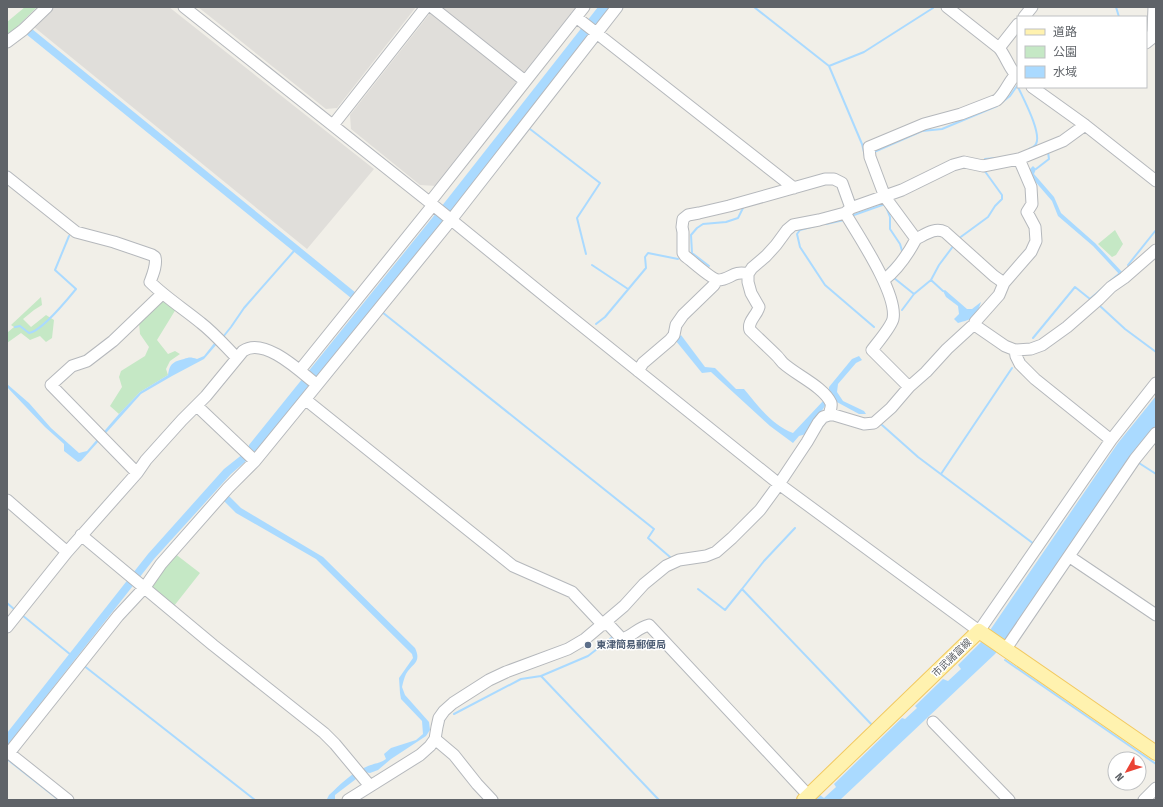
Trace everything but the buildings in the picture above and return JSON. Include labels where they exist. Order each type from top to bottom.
[{"type":"main road","name":"市武諸富線","points":[[807,798],[982,634],[1156,753]]},
{"type":"street","points":[[7,42],[47,7]]},
{"type":"street","points":[[184,7],[434,205],[779,484],[982,634],[987,621],[1111,440],[1156,383]]},
{"type":"street","points":[[333,125],[426,7]]},
{"type":"street","points":[[432,7],[525,80]]},
{"type":"street","points":[[68,800],[8,752],[118,616],[138,581],[167,558],[228,488],[250,456],[306,400],[309,378],[525,80],[578,19],[584,7]]},
{"type":"street","points":[[309,378],[451,220],[617,7]]},
{"type":"street","points":[[916,239],[885,197],[870,157],[869,147],[924,124],[961,114],[997,100],[1017,74],[999,48],[946,7]]},
{"type":"street","points":[[1025,16],[1032,7]]},
{"type":"street","points":[[1147,42],[1151,39],[1153,31],[1154,7]]},
{"type":"street","points":[[578,19],[794,188]]},
{"type":"street","points":[[999,48],[1017,25]]},
{"type":"street","points":[[1033,88],[1085,125],[1156,181]]},
{"type":"street","points":[[829,415],[832,407],[825,395],[812,383],[783,363],[778,356],[748,328],[759,307],[751,293],[748,282],[748,274],[752,268],[766,256],[787,230],[793,225],[819,220],[848,211],[902,190],[953,165],[964,162],[984,166],[1019,159],[1063,141],[1085,125]]},
{"type":"street","points":[[976,326],[976,322],[999,295],[1004,283],[1031,252],[1036,241],[1035,227],[1027,212],[1032,204],[1031,187],[1019,159]]},
{"type":"street","points":[[7,177],[76,232],[114,242],[155,257],[154,272],[150,282],[162,294],[202,324],[237,358]]},
{"type":"street","points":[[748,274],[741,272],[735,273],[717,280],[710,277],[685,256],[683,253],[684,232],[682,227],[685,216],[714,210],[825,178],[834,178],[842,183],[848,211],[884,280],[891,300],[893,317],[892,322],[872,350],[909,387]]},
{"type":"street","points":[[884,280],[908,253],[916,239],[940,229],[1004,283]]},
{"type":"street","points":[[976,326],[1005,346],[1015,350],[1031,349],[1042,345],[1067,327],[1111,287],[1124,278],[1156,250]]},
{"type":"street","points":[[638,371],[643,363],[670,340],[674,335],[676,325],[682,315],[714,285],[717,280]]},
{"type":"street","points":[[137,473],[51,385],[72,366],[88,361],[113,341],[162,294]]},
{"type":"street","points":[[348,800],[420,755],[430,746],[435,740],[439,718],[454,702],[489,680],[506,672],[568,649],[585,639],[624,606],[644,584],[666,566],[679,560],[706,556],[716,552],[760,510],[807,442],[818,423],[823,418],[829,415],[834,415],[864,424],[874,423],[891,408],[909,387],[926,372],[947,349],[971,327],[976,326]]},
{"type":"street","points":[[7,627],[67,552],[137,473],[146,460],[206,396],[243,351],[248,348],[259,347],[267,350],[279,356],[309,378]]},
{"type":"street","points":[[1015,350],[1020,364],[1035,379],[1111,440]]},
{"type":"street","points":[[306,400],[513,566],[572,592],[603,624],[608,624],[622,639],[628,637],[641,627],[648,625],[807,798]]},
{"type":"street","points":[[197,406],[250,456]]},
{"type":"street","points":[[1003,649],[1070,556],[1135,459],[1156,433]]},
{"type":"street","points":[[7,500],[67,552]]},
{"type":"street","points":[[82,535],[213,645],[324,733],[370,786]]},
{"type":"street","points":[[1070,556],[1156,615]]},
{"type":"street","points":[[933,722],[1010,800]]},
{"type":"street","points":[[435,740],[454,755],[492,800]]},
{"type":"street","points":[[1144,800],[1156,788]]},
{"type":"shaded area","points":[[54,7],[169,7],[374,169],[307,249],[34,27]]},
{"type":"shaded area","points":[[198,7],[416,7],[337,108],[326,109]]},
{"type":"shaded area","points":[[440,7],[579,7],[525,74]]},
{"type":"shaded area","points":[[431,12],[519,82],[437,186],[420,185],[351,129],[350,115]]},
{"type":"green space","points":[[25,7],[37,7],[7,35],[7,22]]},
{"type":"green space","points":[[1115,230],[1123,244],[1116,255],[1112,257],[1098,244]]},
{"type":"green space","points":[[41,297],[42,305],[23,319],[31,327],[46,315],[54,320],[52,338],[46,342],[40,336],[30,340],[21,333],[7,343],[7,331],[8,332],[14,327],[11,325]]},
{"type":"green space","points":[[162,299],[176,309],[157,340],[168,354],[175,351],[180,354],[170,361],[166,369],[168,375],[140,392],[119,414],[110,406],[122,387],[119,377],[121,371],[145,356],[149,347],[140,334],[139,322]]},
{"type":"green space","points":[[174,553],[200,573],[174,606],[150,585]]},
{"type":"water","points":[[598,7],[611,7],[452,210],[257,451],[250,453],[246,461],[231,474],[154,559],[7,746],[7,733],[148,554],[224,469],[248,450],[249,445],[445,202]]},
{"type":"water","points":[[32,29],[356,293],[351,298],[26,34]]},
{"type":"water","points":[[1033,166],[1036,169],[1034,174],[1054,197],[1061,213],[1095,243],[1123,273],[1120,275],[1093,246],[1058,216],[1052,201],[1033,179],[1029,170]]},
{"type":"water","points":[[945,290],[967,309],[972,309],[981,302],[975,315],[971,319],[958,323],[954,319],[959,314],[958,306],[946,297],[943,291]]},
{"type":"water","points":[[681,335],[705,367],[715,368],[736,389],[744,389],[766,415],[786,430],[793,433],[824,400],[827,403],[806,434],[799,436],[793,443],[770,426],[711,372],[702,373],[676,341]]},
{"type":"water","points":[[215,342],[217,344],[204,359],[141,394],[81,461],[78,462],[64,451],[64,444],[45,427],[7,387],[7,384],[29,403],[51,428],[79,453],[87,451],[140,392],[168,375],[171,365],[177,361],[187,358],[197,359],[204,356]]},
{"type":"water","points":[[859,356],[862,360],[856,363],[838,384],[837,392],[843,401],[864,411],[866,414],[859,414],[835,401],[829,393],[829,387],[852,359]]},
{"type":"water","points":[[1156,396],[1156,425],[1131,457],[995,654],[840,800],[815,800],[820,795],[824,798],[836,787],[834,784],[902,718],[905,719],[917,708],[915,706],[943,679],[948,681],[961,669],[958,665],[984,639],[1118,443]]},
{"type":"water","points":[[228,495],[241,508],[323,557],[415,648],[417,653],[417,660],[408,670],[402,687],[405,695],[429,722],[430,730],[426,736],[391,759],[378,770],[370,773],[364,772],[357,777],[335,795],[335,800],[327,799],[329,795],[351,775],[361,769],[386,759],[384,754],[391,748],[416,740],[423,734],[422,721],[401,699],[400,693],[399,678],[413,658],[412,654],[316,559],[236,513],[223,500]]},
{"type":"waterway","points":[[754,7],[829,66],[862,144],[865,156]]},
{"type":"waterway","points":[[1116,7],[1119,16]]},
{"type":"waterway","points":[[829,66],[864,52],[933,8]]},
{"type":"waterway","points":[[1001,103],[1010,96],[1017,86]]},
{"type":"waterway","points":[[1018,88],[1031,116],[1036,132],[1036,144],[1029,149]]},
{"type":"waterway","points":[[874,152],[922,131],[942,129],[997,106]]},
{"type":"waterway","points":[[530,129],[600,183],[577,218],[586,254]]},
{"type":"waterway","points":[[1036,169],[1049,159],[1048,152]]},
{"type":"waterway","points":[[985,159],[996,158]]},
{"type":"waterway","points":[[958,239],[988,217],[995,206],[1002,199],[1002,195],[984,170]]},
{"type":"waterway","points":[[854,215],[885,204],[890,217],[890,229],[900,244],[903,254]]},
{"type":"waterway","points":[[709,266],[692,253],[691,235],[703,224],[726,222],[738,218],[744,206]]},
{"type":"waterway","points":[[826,224],[844,220]]},
{"type":"waterway","points":[[815,226],[800,230],[797,234],[800,247],[825,285],[874,327]]},
{"type":"waterway","points":[[1128,265],[1156,230]]},
{"type":"waterway","points":[[15,327],[20,326],[29,333],[41,327],[76,289],[55,270],[69,236]]},
{"type":"waterway","points":[[902,310],[914,294],[931,280],[939,265],[954,245]]},
{"type":"waterway","points":[[223,337],[244,308],[294,251]]},
{"type":"waterway","points":[[596,324],[605,317],[646,268],[645,257],[648,253],[678,259]]},
{"type":"waterway","points":[[888,269],[894,263]]},
{"type":"waterway","points":[[592,265],[628,289]]},
{"type":"waterway","points":[[1109,282],[1120,273]]},
{"type":"waterway","points":[[894,278],[914,294]]},
{"type":"waterway","points":[[931,280],[943,291]]},
{"type":"waterway","points":[[1033,338],[1075,287],[1090,299],[1105,286]]},
{"type":"waterway","points":[[1100,306],[1125,329],[1156,352]]},
{"type":"waterway","points":[[382,312],[654,529],[648,538],[670,557]]},
{"type":"waterway","points":[[941,474],[1012,368]]},
{"type":"waterway","points":[[882,425],[918,457],[1034,544]]},
{"type":"waterway","points":[[1139,463],[1156,474]]},
{"type":"waterway","points":[[742,589],[764,561],[795,528]]},
{"type":"waterway","points":[[698,589],[725,610],[742,589],[873,726]]},
{"type":"waterway","points":[[7,603],[15,610]]},
{"type":"waterway","points":[[22,615],[71,655]]},
{"type":"waterway","points":[[541,676],[588,656],[614,636]]},
{"type":"waterway","points":[[1005,660],[1156,764]]},
{"type":"waterway","points":[[83,665],[255,800]]},
{"type":"waterway","points":[[454,714],[521,679],[541,676],[659,800]]},
{"type":"waterway","points":[[7,759],[59,800]]},
{"type":"place","name":"東津簡易郵便局","points":[[588,645]]}]
